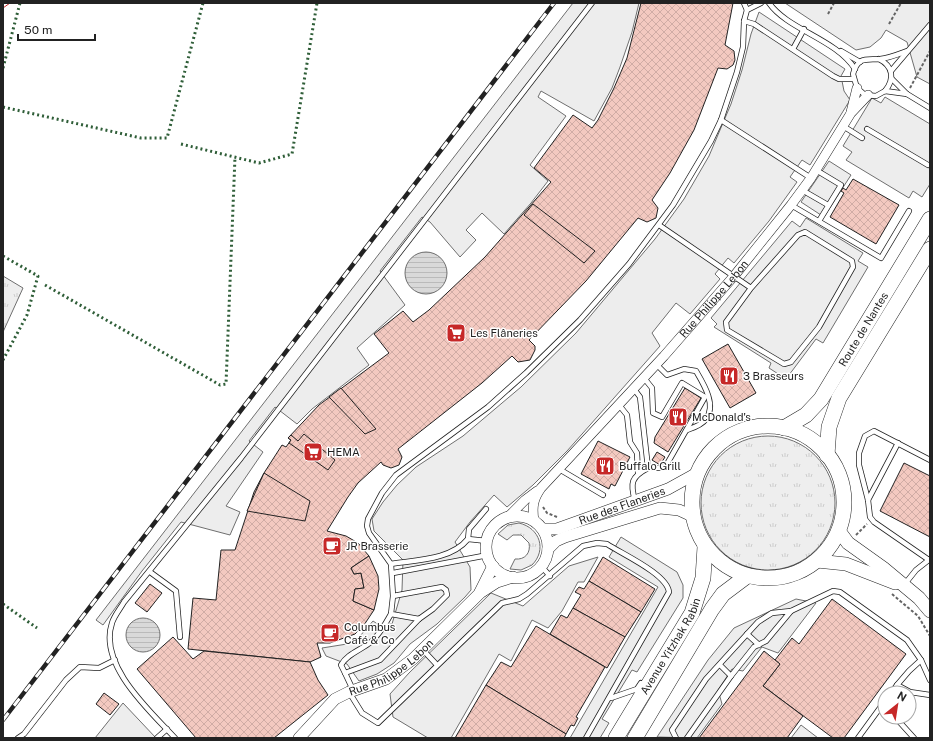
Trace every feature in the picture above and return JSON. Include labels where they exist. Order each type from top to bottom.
[{"type":"main road","name":"Route de Nantes","points":[[784,428],[806,415],[821,399],[930,219]]},
{"type":"main road","name":"Route de Nantes","points":[[827,455],[829,427],[837,402],[930,249]]},
{"type":"main road","points":[[763,426],[784,428],[808,438],[827,455],[838,472],[843,491],[844,511],[839,531],[830,547],[817,561],[796,574],[772,579],[747,576],[724,565],[705,546],[697,532],[692,516],[692,494],[697,473],[708,454],[724,440],[742,430],[763,426]]},
{"type":"main road","points":[[839,531],[848,543],[883,568],[919,598],[930,611]]},
{"type":"main road","name":"Avenue Yitzhak Rabin","points":[[616,738],[692,613],[703,578],[705,546]]},
{"type":"main road","points":[[817,561],[846,564],[903,586]]},
{"type":"main road","name":"Avenue Yitzhak Rabin","points":[[635,738],[712,608],[723,594],[747,576]]},
{"type":"street","points":[[851,113],[857,88]]},
{"type":"street","name":"Rue Philippe Lebon","points":[[534,521],[532,509],[534,498],[541,488],[634,390],[734,276],[814,174],[851,113],[867,95]]},
{"type":"street","name":"Rue des Flaneries","points":[[543,529],[562,527],[668,489],[697,473]]},
{"type":"street","name":"Rue Philippe Lebon","points":[[508,517],[525,500],[541,488]]},
{"type":"street","name":"Rue des Flaneries","points":[[548,549],[556,541],[565,537],[660,508],[679,510],[692,516]]},
{"type":"street","points":[[517,516],[534,521],[543,529],[546,535],[548,549],[542,566],[529,576],[513,577],[499,571],[493,566],[488,555],[487,541],[492,529],[508,517],[517,516]]},
{"type":"street","name":"Rue Philippe Lebon","points":[[480,593],[493,566]]},
{"type":"street","name":"Rue Philippe Lebon","points":[[299,738],[325,708],[335,700],[351,691],[386,679],[423,650],[480,593],[497,582],[513,577]]},
{"type":"street","points":[[638,738],[645,722]]},
{"type":"lane","points":[[175,738],[133,693],[115,660],[110,637],[112,623],[124,602],[150,572],[311,369],[592,3]]},
{"type":"lane","points":[[586,738],[611,698],[669,592],[668,586],[661,577],[607,544],[597,543],[583,546],[550,576],[519,599],[502,602],[378,723],[362,713],[351,691],[345,672],[341,666],[344,659],[372,641],[391,614],[394,596],[391,564],[369,533],[367,526],[368,519],[375,504],[389,483],[488,407],[526,373],[580,320],[629,264],[659,224],[699,163],[720,120],[737,72],[743,46],[744,21],[747,10],[744,3]]},
{"type":"lane","points":[[747,10],[761,3]]},
{"type":"lane","points":[[769,3],[777,13],[827,44],[849,60],[854,69],[853,79],[857,88],[867,95],[876,96],[885,91],[892,79],[891,71],[880,59]]},
{"type":"lane","points":[[744,21],[754,24],[833,76],[840,79],[853,79]]},
{"type":"lane","points":[[891,71],[930,26]]},
{"type":"lane","points":[[793,49],[804,29]]},
{"type":"lane","points":[[827,44],[860,62]]},
{"type":"lane","points":[[854,69],[860,62],[869,57],[880,59],[907,51]]},
{"type":"lane","points":[[892,79],[907,94],[930,108]]},
{"type":"lane","points":[[885,91],[907,94]]},
{"type":"lane","points":[[720,120],[814,174],[841,184],[819,221]]},
{"type":"lane","points":[[843,126],[862,138]]},
{"type":"lane","points":[[867,129],[928,165]]},
{"type":"lane","points":[[802,190],[828,205]]},
{"type":"lane","points":[[791,205],[881,258],[909,211]]},
{"type":"lane","points":[[659,224],[751,288]]},
{"type":"lane","points":[[805,232],[852,261],[853,267],[819,327],[792,362],[784,364],[728,330],[726,322],[751,288],[798,235],[805,232]]},
{"type":"lane","points":[[656,364],[668,374],[684,369],[696,371],[706,389],[710,407],[707,419],[698,426],[687,430]]},
{"type":"lane","points":[[635,501],[631,487],[633,478],[638,473],[648,468],[663,468],[667,464],[705,397],[682,383],[662,417],[657,416],[653,414],[652,388],[644,378]]},
{"type":"lane","points":[[634,390],[640,397],[648,468]]},
{"type":"lane","points":[[619,405],[627,415],[630,442],[637,453],[638,473]]},
{"type":"lane","points":[[903,586],[916,570],[929,560],[872,519],[870,516],[868,500],[859,465],[859,453],[865,436],[874,431],[930,460]]},
{"type":"lane","points":[[868,500],[898,443]]},
{"type":"lane","points":[[559,469],[603,495]]},
{"type":"lane","points":[[391,564],[449,553],[462,547],[468,539],[469,529],[486,509]]},
{"type":"lane","points":[[468,539],[487,541]]},
{"type":"lane","points":[[393,573],[488,555]]},
{"type":"lane","points":[[542,566],[550,576]]},
{"type":"lane","points":[[150,572],[176,591],[180,638]]},
{"type":"lane","points":[[345,672],[380,660],[419,618],[433,609],[447,595],[446,590],[442,587],[394,596]]},
{"type":"lane","points":[[676,738],[672,730],[706,679],[747,634],[772,612],[791,611],[833,591],[840,592],[907,640],[921,660],[930,680]]},
{"type":"lane","points":[[687,738],[754,647],[766,641],[791,611]]},
{"type":"lane","points":[[651,670],[692,613]]},
{"type":"lane","points":[[391,614],[419,618]]},
{"type":"lane","points":[[747,634],[759,645]]},
{"type":"lane","points":[[423,650],[437,665]]},
{"type":"lane","points":[[18,738],[24,734],[66,680],[80,667],[100,668],[115,660]]},
{"type":"lane","points":[[897,685],[921,660]]},
{"type":"lane","points":[[720,665],[732,676]]},
{"type":"lane","points":[[611,698],[637,688],[646,676]]},
{"type":"lane","points":[[917,693],[930,695]]},
{"type":"lane","points":[[858,738],[877,712]]},
{"type":"lane","points":[[902,725],[914,738]]},
{"type":"lane","points":[[157,738],[166,728]]},
{"type":"path","points":[[828,14],[834,3]]},
{"type":"path","points":[[890,24],[901,3]]},
{"type":"path","points":[[909,89],[930,51]]},
{"type":"path","points":[[540,501],[547,512],[558,518],[562,527]]},
{"type":"path","points":[[848,543],[872,519]]},
{"type":"path","points":[[891,594],[918,616],[930,636]]},
{"type":"green space","points":[[3,276],[23,288],[3,332]]},
{"type":"green space","points":[[775,436],[800,444],[820,461],[830,477],[834,490],[834,516],[830,529],[824,540],[810,555],[794,565],[781,569],[761,570],[736,562],[716,545],[706,529],[702,516],[701,496],[709,471],[726,451],[742,441],[755,437]]},
{"type":"green space","points":[[519,523],[532,530],[539,540],[540,546],[537,559],[532,565],[521,570],[510,569],[515,559],[522,558],[528,553],[529,543],[521,535],[513,535],[507,540],[498,534],[508,525]]},
{"type":"shaded area","points":[[573,3],[639,3],[632,32],[612,88],[594,121],[541,91],[538,97],[566,116],[530,165],[548,181],[531,203],[504,234],[482,213],[466,230],[476,240],[460,257],[430,222],[422,217],[380,271],[405,305],[357,348],[369,365],[312,409],[297,424],[275,407],[249,441],[263,452],[226,506],[240,512],[230,535],[181,522],[142,571],[103,625],[96,620]]},
{"type":"shaded area","points":[[785,3],[930,3],[930,84],[917,77],[907,42],[886,30],[881,38],[870,47],[856,50]]},
{"type":"shaded area","points":[[759,12],[845,69],[841,76],[844,91],[850,100],[810,165],[802,160],[790,177],[797,182],[769,221],[734,263],[728,258],[715,274],[720,279],[690,314],[676,303],[652,333],[660,346],[567,451],[533,485],[507,507],[494,495],[470,522],[455,542],[470,567],[471,590],[437,624],[410,644],[394,663],[377,674],[359,681],[347,664],[326,656],[322,648],[347,644],[360,636],[373,621],[379,625],[392,624],[402,590],[403,560],[374,531],[372,519],[383,502],[397,485],[416,467],[463,436],[521,387],[576,333],[655,239],[684,199],[709,156],[731,104],[742,70],[751,34]]},
{"type":"shaded area","points":[[885,97],[930,124],[930,184],[922,197],[913,191],[909,198],[846,160],[852,152],[843,146],[872,98],[881,103]]},
{"type":"shaded area","points":[[829,161],[851,175],[824,217],[801,202]]},
{"type":"shaded area","points":[[806,218],[863,253],[858,261],[868,267],[823,343],[816,339],[786,379],[769,368],[771,363],[714,327],[717,324],[711,318],[792,221],[800,227]]},
{"type":"shaded area","points":[[422,252],[430,252],[438,255],[444,261],[447,273],[444,285],[438,291],[430,294],[422,294],[414,291],[408,285],[405,277],[405,269],[408,261],[414,255]]},
{"type":"shaded area","points":[[621,537],[677,572],[683,585],[683,598],[637,672],[632,670],[602,719],[609,723],[600,738],[570,738],[658,587],[609,557]]},
{"type":"shaded area","points":[[598,557],[584,582],[578,582],[562,611],[548,628],[532,620],[511,661],[499,654],[451,738],[428,738],[393,717],[390,694],[409,673],[491,593],[523,606],[569,566]]},
{"type":"shaded area","points":[[796,599],[816,603],[778,653],[762,647],[743,671],[732,669],[718,690],[722,704],[697,738],[657,737],[708,660],[734,628]]},
{"type":"shaded area","points":[[140,618],[146,618],[150,619],[157,625],[160,635],[159,642],[153,649],[146,652],[140,652],[136,651],[129,645],[126,638],[126,632],[127,628],[133,621]]},
{"type":"shaded area","points":[[123,703],[156,738],[95,738]]},
{"type":"shaded area","points":[[801,725],[818,738],[791,738]]},
{"type":"building","name":"Les Flâneries","points":[[641,3],[733,3],[725,45],[734,51],[735,60],[733,65],[727,69],[718,68],[694,130],[670,173],[652,200],[658,208],[656,218],[647,222],[638,218],[586,281],[529,340],[535,346],[535,350],[530,360],[518,362],[512,356],[482,383],[398,449],[402,457],[399,465],[391,468],[383,465],[381,462],[358,483],[327,531],[346,536],[358,543],[369,556],[351,568],[354,574],[361,573],[364,588],[355,589],[353,601],[374,610],[364,625],[355,634],[330,643],[317,643],[321,657],[310,662],[188,649],[193,598],[216,600],[221,550],[235,550],[254,492],[282,445],[286,447],[291,440],[288,438],[319,405],[389,353],[374,334],[403,311],[413,322],[429,310],[485,257],[551,182],[534,168],[573,115],[592,128],[598,120],[627,58]]},
{"type":"building","points":[[853,179],[899,205],[876,244],[830,217],[844,193],[841,191],[843,188],[846,190]]},
{"type":"building","points":[[533,204],[595,251],[584,263],[524,215]]},
{"type":"building","name":"3 Brasseurs","points":[[728,344],[756,393],[730,408],[702,359]]},
{"type":"building","points":[[341,388],[376,429],[365,434],[329,397]]},
{"type":"building","name":"McDonald's","points":[[685,388],[701,398],[668,452],[654,443],[655,437]]},
{"type":"building","name":"HEMA","points":[[304,434],[335,460],[328,470],[289,443],[291,440],[288,438],[291,435],[298,441]]},
{"type":"building","name":"Buffalo Grill","points":[[598,441],[630,457],[615,486],[611,484],[609,489],[581,474]]},
{"type":"building","points":[[657,452],[665,457],[660,465],[652,460]]},
{"type":"building","points":[[904,463],[930,476],[930,537],[880,511]]},
{"type":"building","points":[[264,473],[310,501],[305,521],[247,511]]},
{"type":"building","points":[[369,556],[378,576],[379,589],[374,610],[353,601],[355,589],[364,588],[361,573],[354,574],[351,568]]},
{"type":"building","points":[[603,557],[655,589],[641,612],[589,581]]},
{"type":"building","points":[[589,581],[641,612],[625,637],[573,608],[581,595],[575,592],[579,587],[584,589]]},
{"type":"building","points":[[150,584],[162,593],[147,612],[135,603]]},
{"type":"building","points":[[832,599],[906,654],[883,685],[877,685],[877,693],[844,738],[833,738],[763,686],[780,664],[775,660],[792,638],[799,644]]},
{"type":"building","points":[[573,608],[625,637],[607,668],[550,634],[561,615],[567,618]]},
{"type":"building","points":[[536,626],[605,667],[576,717],[578,718],[574,726],[571,725],[566,734],[486,685],[501,662],[511,667]]},
{"type":"building","points":[[173,637],[193,659],[204,651],[310,662],[318,680],[328,695],[274,738],[196,738],[137,669]]},
{"type":"building","points":[[764,651],[780,664],[763,686],[803,716],[787,738],[699,738]]},
{"type":"building","points":[[486,685],[566,734],[564,738],[455,738]]},
{"type":"building","points":[[104,693],[119,704],[110,715],[96,704]]},
{"type":"railway","points":[[3,720],[554,3]]},
{"type":"hedge","points":[[3,68],[20,3]]},
{"type":"hedge","points":[[3,107],[141,138],[167,138],[203,3]]},
{"type":"hedge","points":[[181,144],[259,163],[292,154],[317,3]]},
{"type":"hedge","points":[[45,285],[220,385],[226,384],[235,157]]},
{"type":"hedge","points":[[3,256],[38,276],[27,315],[3,360]]},
{"type":"hedge","points":[[3,604],[37,628]]},
{"type":"power","points":[[3,8],[10,3]]},
{"type":"place","name":"Les Flâneries","points":[[456,333]]},
{"type":"place","name":"3 Brasseurs","points":[[729,376]]},
{"type":"place","name":"McDonald's","points":[[678,417]]},
{"type":"place","name":"HEMA","points":[[313,452]]},
{"type":"place","name":"Buffalo Grill","points":[[605,466]]},
{"type":"place","name":"JR Brasserie","points":[[332,546]]},
{"type":"place","name":"Columbus Café & Co","points":[[330,633]]}]
